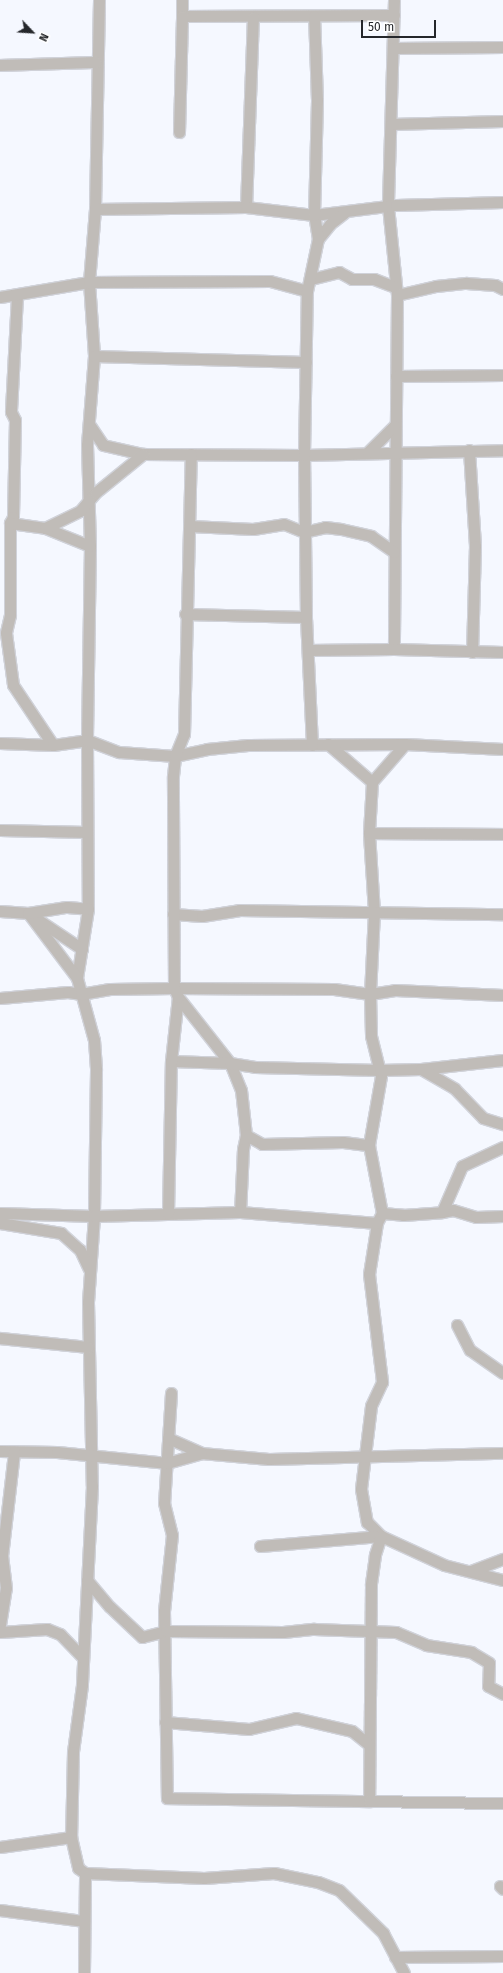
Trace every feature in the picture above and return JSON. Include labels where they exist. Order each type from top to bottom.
[{"type":"street","points":[[77,978],[88,909],[87,740],[90,546],[89,424],[94,356],[89,282],[95,209],[96,62],[99,0]]},
{"type":"street","points":[[179,132],[182,0]]},
{"type":"street","points":[[394,0],[388,206],[396,291],[396,376],[394,426],[394,649]]},
{"type":"street","points":[[182,16],[253,17],[394,15]]},
{"type":"street","points":[[312,745],[309,650],[306,618],[304,455],[307,291],[311,279],[318,239],[314,215],[317,100],[314,16]]},
{"type":"street","points":[[246,207],[253,17]]},
{"type":"street","points":[[393,48],[503,47]]},
{"type":"street","points":[[0,64],[96,62]]},
{"type":"street","points":[[391,124],[503,121]]},
{"type":"street","points":[[95,209],[246,207],[314,215],[388,206],[503,202]]},
{"type":"street","points":[[318,239],[330,224],[346,212]]},
{"type":"street","points":[[311,279],[339,272],[352,279],[374,279],[396,291],[466,283],[495,285],[503,289]]},
{"type":"street","points":[[0,297],[17,296],[89,282],[270,281],[307,291]]},
{"type":"street","points":[[17,296],[11,412],[15,420],[13,517],[10,523],[10,615],[6,633],[13,685],[54,745]]},
{"type":"street","points":[[94,356],[306,362]]},
{"type":"street","points":[[396,376],[503,375]]},
{"type":"street","points":[[89,424],[103,445],[143,454],[304,455],[394,451],[503,450]]},
{"type":"street","points":[[368,452],[394,426]]},
{"type":"street","points":[[469,450],[475,546],[472,652]]},
{"type":"street","points":[[45,528],[80,510],[90,501],[95,493],[143,454]]},
{"type":"street","points":[[168,1213],[171,1061],[176,993],[173,914],[173,776],[175,756],[184,734],[185,614],[190,526],[191,454]]},
{"type":"street","points":[[10,523],[45,528],[90,546]]},
{"type":"street","points":[[190,526],[253,529],[284,524],[304,532],[325,527],[356,531],[371,536],[394,552]]},
{"type":"street","points":[[0,565],[10,553]]},
{"type":"street","points":[[185,614],[306,618]]},
{"type":"street","points":[[0,623],[6,633]]},
{"type":"street","points":[[309,650],[394,649],[503,652]]},
{"type":"street","points":[[0,742],[54,745],[87,740],[119,752],[175,756],[207,749],[248,745],[406,744],[503,749]]},
{"type":"street","points":[[328,744],[372,782]]},
{"type":"street","points":[[406,744],[372,782],[369,833],[374,912],[370,994],[371,1036],[380,1070],[369,1144],[379,1218],[369,1274],[382,1382],[371,1406],[364,1457],[362,1489],[367,1522],[381,1536],[444,1565],[503,1580]]},
{"type":"street","points":[[0,830],[87,832]]},
{"type":"street","points":[[369,833],[503,834]]},
{"type":"street","points":[[0,911],[28,913],[67,907],[88,909]]},
{"type":"street","points":[[173,914],[202,916],[239,910],[503,914]]},
{"type":"street","points":[[28,913],[82,949]]},
{"type":"street","points":[[28,913],[77,978],[94,1040],[94,1216],[90,1271],[88,1347],[92,1486],[82,1685],[72,1752],[71,1837],[78,1868],[85,1873],[204,1878],[274,1873],[318,1882],[339,1890],[383,1932],[404,1973]]},
{"type":"street","points":[[0,998],[68,992],[81,994],[110,989],[176,993],[334,989],[370,994],[395,990],[503,995]]},
{"type":"street","points":[[176,993],[230,1063],[241,1090],[246,1135],[243,1149],[240,1212]]},
{"type":"street","points":[[171,1061],[230,1063],[256,1067],[421,1070],[503,1060]]},
{"type":"street","points":[[421,1070],[456,1089],[483,1118],[503,1124]]},
{"type":"street","points":[[246,1135],[262,1144],[343,1142],[369,1144]]},
{"type":"street","points":[[442,1212],[462,1166],[503,1147]]},
{"type":"street","points":[[0,1213],[94,1216],[240,1212],[379,1218],[453,1210],[476,1217],[503,1216]]},
{"type":"street","points":[[0,1224],[61,1233],[80,1250],[90,1271]]},
{"type":"street","points":[[457,1325],[470,1350],[503,1373]]},
{"type":"street","points":[[0,1338],[88,1347]]},
{"type":"street","points":[[171,1392],[164,1503],[172,1535],[164,1611],[166,1632],[165,1722],[167,1798],[503,1803]]},
{"type":"street","points":[[168,1438],[201,1453],[295,1460],[503,1453]]},
{"type":"street","points":[[0,1451],[57,1452],[167,1463],[201,1453]]},
{"type":"street","points":[[0,1625],[6,1588],[2,1556],[14,1452]]},
{"type":"street","points":[[260,1546],[381,1536]]},
{"type":"street","points":[[369,1801],[372,1632],[371,1585],[375,1555],[381,1536]]},
{"type":"street","points":[[471,1571],[503,1559]]},
{"type":"street","points":[[87,1580],[110,1607],[142,1637],[166,1632],[283,1632],[314,1629],[396,1632],[426,1645],[471,1652],[489,1662],[488,1686],[503,1694]]},
{"type":"street","points":[[0,1632],[47,1629],[60,1634],[83,1658]]},
{"type":"street","points":[[165,1722],[249,1729],[296,1718],[352,1731],[370,1745]]},
{"type":"street","points":[[0,1847],[71,1837]]},
{"type":"street","points":[[84,1973],[85,1873]]},
{"type":"street","points":[[0,1910],[84,1921]]},
{"type":"street","points":[[396,1957],[503,1956]]}]
